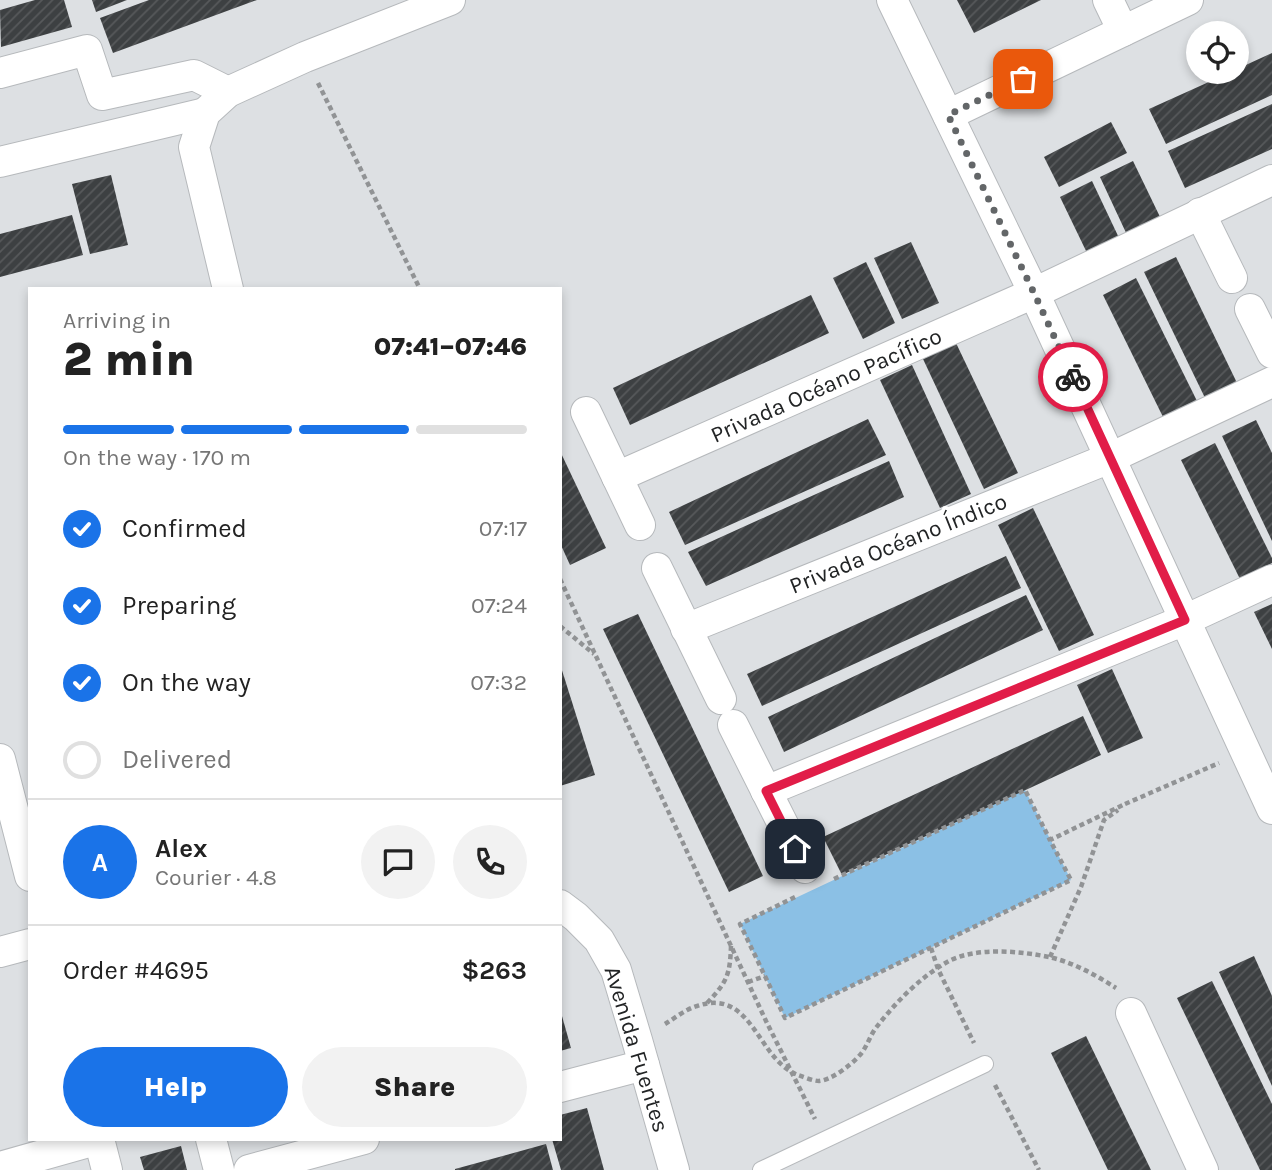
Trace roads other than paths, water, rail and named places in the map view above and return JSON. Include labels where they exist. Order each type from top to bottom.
[{"type":"street","points":[[892,0],[1034,293],[1272,809]]},
{"type":"street","points":[[1108,0],[1123,31]]},
{"type":"street","points":[[948,115],[1188,0]]},
{"type":"street","points":[[0,162],[205,113],[228,92],[433,3]]},
{"type":"street","points":[[0,73],[87,50],[102,95],[194,75],[228,92]]},
{"type":"street","points":[[205,113],[194,147],[228,287]]},
{"type":"street","name":"Privada Océano Pacífico","points":[[617,477],[1034,293],[1272,180]]},
{"type":"street","points":[[1200,214],[1233,278]]},
{"type":"street","points":[[1250,309],[1272,353]]},
{"type":"street","name":"Privada Océano Índico","points":[[686,629],[1110,457],[1272,382]]},
{"type":"street","points":[[586,412],[640,525]]},
{"type":"street","points":[[657,568],[766,791],[818,874]]},
{"type":"street","points":[[766,791],[1185,620],[1272,580]]},
{"type":"street","points":[[0,759],[28,868]]},
{"type":"street","name":"Avenida Fuentes","points":[[562,906],[599,940],[616,970],[674,1170]]},
{"type":"street","points":[[0,952],[28,945]]},
{"type":"street","points":[[1131,1013],[1203,1170]]},
{"type":"street","points":[[562,1086],[641,1052]]},
{"type":"street","points":[[0,1167],[92,1141]]},
{"type":"street","points":[[100,1141],[107,1170]]},
{"type":"street","points":[[212,1141],[219,1170]]},
{"type":"street","points":[[249,1170],[357,1141]]},
{"type":"lane","points":[[761,1170],[985,1064]]}]
